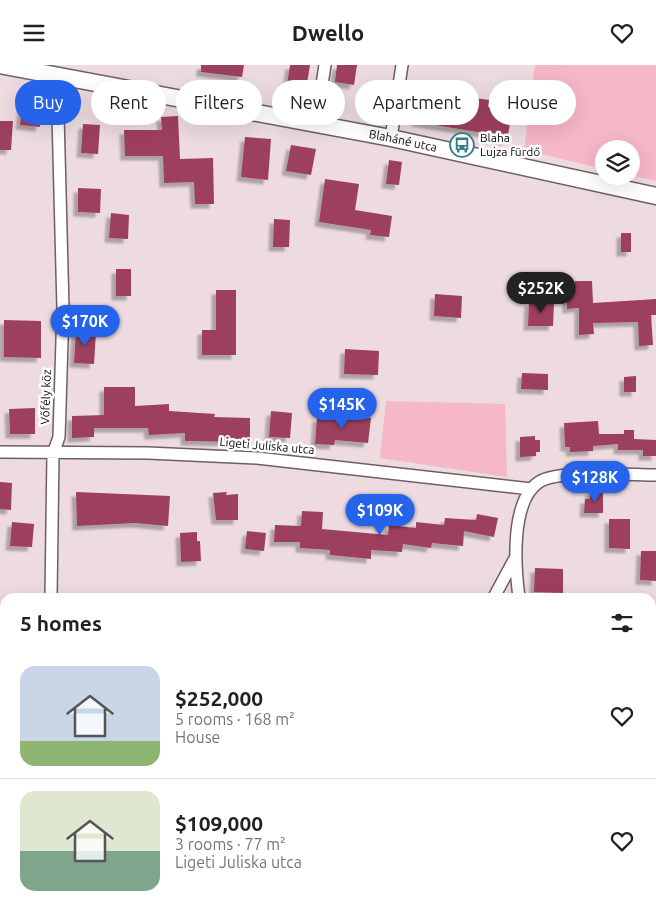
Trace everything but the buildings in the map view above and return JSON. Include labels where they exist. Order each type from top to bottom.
[{"type":"street","name":"Blaháné utca","points":[[0,65],[272,116]]},
{"type":"street","points":[[322,80],[324,65]]},
{"type":"street","points":[[391,138],[402,65]]},
{"type":"street","name":"Vőfély köz","points":[[51,593],[53,454],[59,437],[63,309],[57,76]]},
{"type":"street","name":"Blaháné utca","points":[[321,125],[391,138],[656,196]]},
{"type":"street","name":"Ligeti Juliska utca","points":[[0,452],[53,454],[148,453],[257,458],[531,489]]},
{"type":"street","points":[[518,593],[514,560],[521,511],[531,489],[540,481],[564,475],[656,475]]},
{"type":"street","points":[[496,593],[514,560]]},
{"type":"shaded area","points":[[535,65],[656,65],[656,181],[640,177],[640,140],[595,140],[595,167],[524,150],[527,125],[576,125],[576,80],[533,80]]},
{"type":"shaded area","points":[[386,401],[505,404],[507,477],[380,458]]},
{"type":"place","name":"Blaha Lujza fürdő","points":[[462,145]]}]
